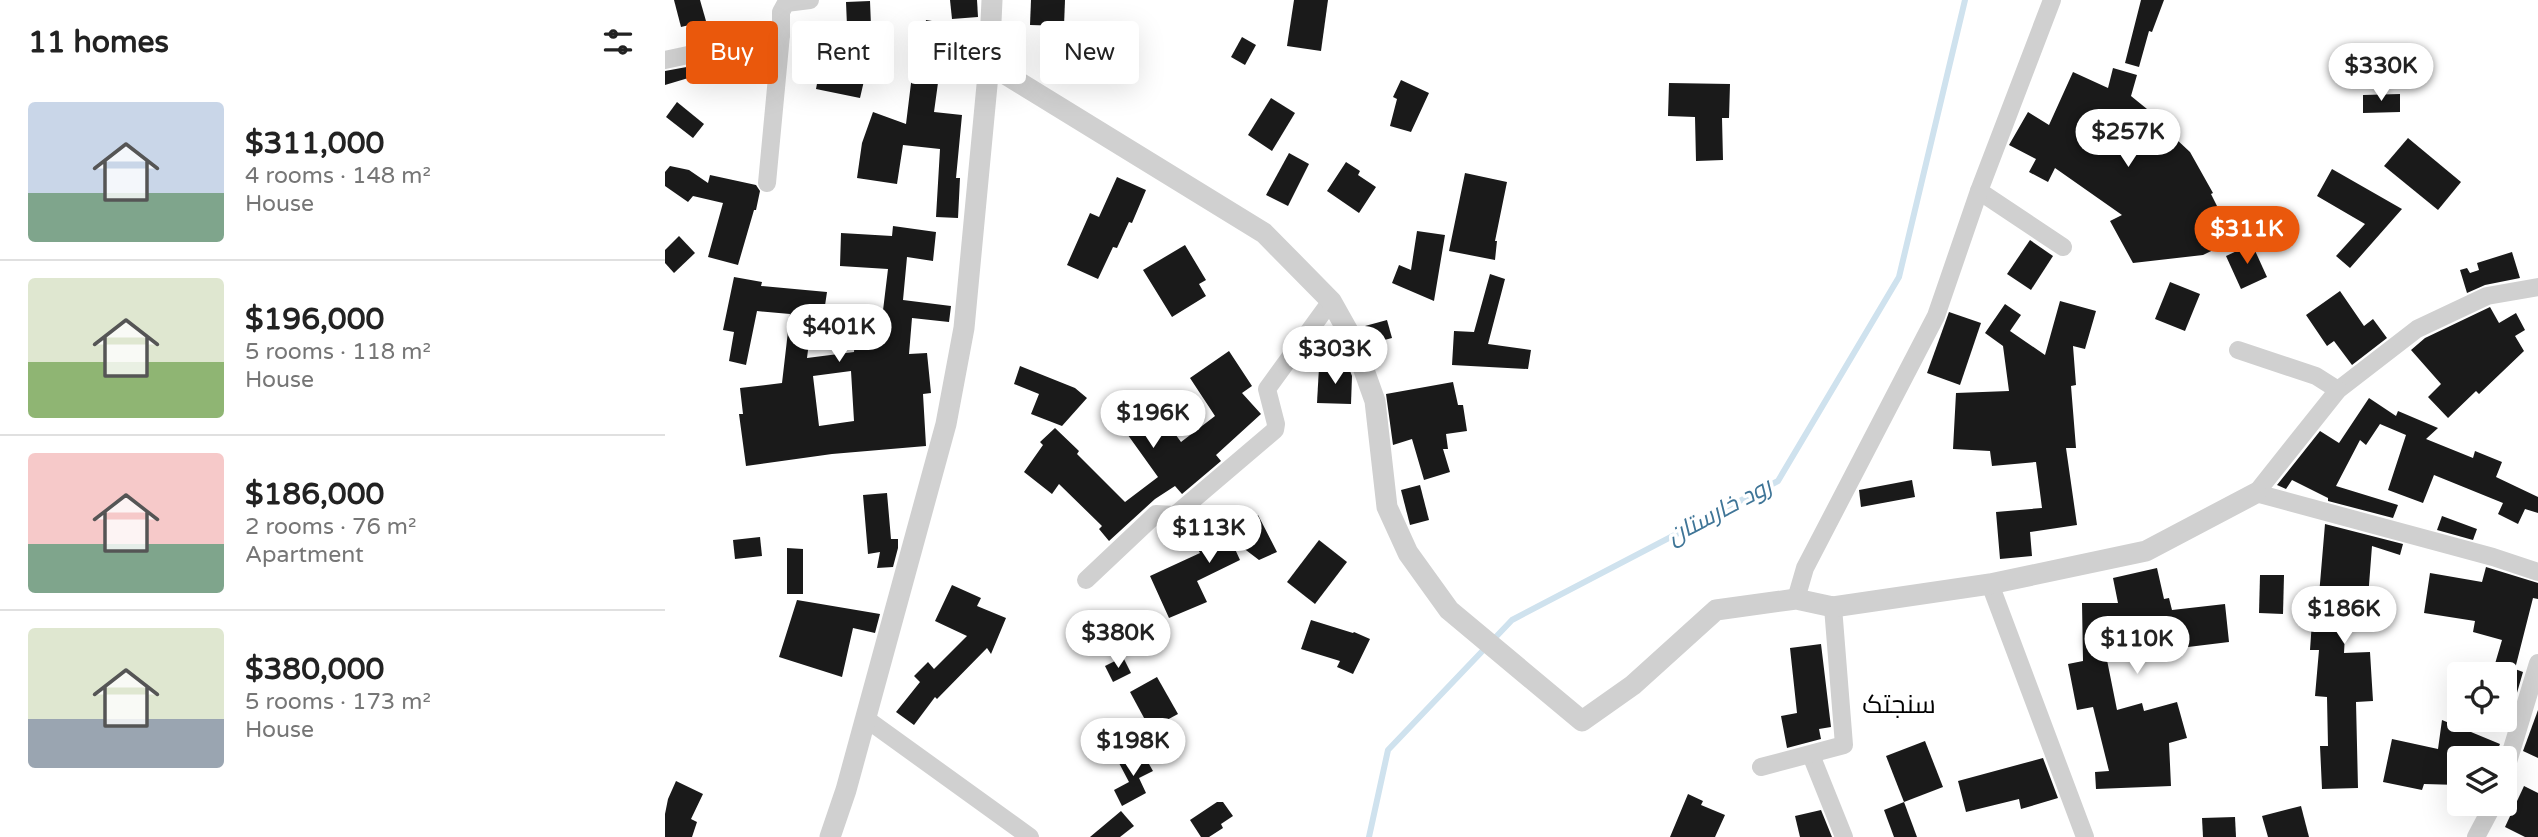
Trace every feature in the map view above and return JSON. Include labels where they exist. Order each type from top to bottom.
[{"type":"street","points":[[767,183],[781,12],[786,3],[810,0]]},
{"type":"street","points":[[991,21],[992,0]]},
{"type":"street","points":[[1796,598],[1805,568],[1936,316],[1979,191],[2052,0]]},
{"type":"street","points":[[665,60],[781,35]]},
{"type":"street","points":[[831,837],[946,424],[964,328],[987,84]]},
{"type":"street","points":[[1022,84],[1264,233],[1331,300],[1354,342],[1375,401],[1387,507],[1408,552],[1449,610],[1583,721],[1633,685],[1716,610],[1796,598],[1833,607],[1990,584],[2145,551],[2256,493],[2338,390],[2417,329],[2487,296],[2538,287]]},
{"type":"street","points":[[1979,191],[2063,247]]},
{"type":"street","points":[[1086,580],[1156,514],[1175,515],[1275,430],[1276,424],[1267,389],[1331,300]]},
{"type":"street","points":[[2238,350],[2316,376],[2338,390]]},
{"type":"street","points":[[2256,493],[2538,572]]},
{"type":"street","points":[[1990,584],[2085,837]]},
{"type":"street","points":[[1761,766],[1844,746],[1833,607]]},
{"type":"street","points":[[2513,746],[2538,663]]},
{"type":"street","points":[[865,719],[982,800],[1030,837]]},
{"type":"street","points":[[1811,755],[1845,837]]},
{"type":"street","points":[[2476,837],[2487,816]]},
{"type":"building","points":[[674,0],[700,0],[706,21],[686,21],[686,26],[681,27]]},
{"type":"building","points":[[950,0],[977,0],[978,17],[952,19]]},
{"type":"building","points":[[1031,0],[1065,0],[1064,21],[1040,21],[1040,25],[1030,25]]},
{"type":"building","points":[[1294,0],[1328,0],[1321,51],[1287,46]]},
{"type":"building","points":[[2141,0],[2164,0],[2152,32],[2149,31],[2139,67],[2125,63]]},
{"type":"building","points":[[870,1],[871,21],[847,21],[846,2]]},
{"type":"building","points":[[1242,37],[1256,45],[1245,65],[1231,57]]},
{"type":"building","points":[[686,67],[686,79],[665,85],[665,71]]},
{"type":"building","points":[[2113,68],[2137,75],[2131,96],[2163,122],[2161,125],[2190,152],[2213,193],[2211,194],[2234,240],[2203,255],[2133,263],[2110,221],[2122,215],[2055,168],[2048,182],[2029,172],[2036,159],[2009,145],[2028,112],[2049,125],[2073,72],[2108,88]]},
{"type":"building","points":[[1401,80],[1429,93],[1411,132],[1390,126],[1397,99],[1393,97]]},
{"type":"building","points":[[1669,83],[1730,84],[1729,118],[1722,118],[1723,160],[1696,161],[1695,117],[1668,116]]},
{"type":"building","points":[[817,84],[863,84],[860,98],[816,89]]},
{"type":"building","points":[[911,84],[938,84],[934,112],[962,115],[956,178],[960,178],[958,218],[936,217],[940,149],[903,145],[897,184],[857,178],[862,143],[873,112],[906,124]]},
{"type":"building","points":[[2400,94],[2400,112],[2363,113],[2363,95]]},
{"type":"building","points":[[1271,98],[1295,113],[1272,151],[1248,135]]},
{"type":"building","points":[[677,102],[704,124],[693,138],[666,117]]},
{"type":"building","points":[[2408,138],[2461,182],[2438,210],[2384,166]]},
{"type":"building","points":[[1289,153],[1309,164],[1288,206],[1266,195]]},
{"type":"building","points":[[1346,162],[1360,171],[1358,175],[1376,187],[1359,213],[1327,191]]},
{"type":"building","points":[[670,166],[689,170],[708,183],[710,175],[756,185],[760,191],[756,210],[738,265],[708,257],[723,203],[693,196],[688,202],[665,186],[665,172]]},
{"type":"building","points":[[2332,169],[2402,209],[2350,268],[2336,256],[2365,224],[2317,196]]},
{"type":"building","points":[[1465,173],[1507,182],[1495,241],[1495,260],[1449,251]]},
{"type":"building","points":[[1117,177],[1146,190],[1132,223],[1129,222],[1117,248],[1113,247],[1098,279],[1067,265],[1090,213],[1099,217]]},
{"type":"building","points":[[893,226],[936,232],[933,261],[907,257],[903,300],[951,306],[949,322],[912,318],[909,354],[927,353],[931,393],[923,394],[926,446],[832,454],[746,466],[739,414],[743,414],[740,388],[782,383],[790,314],[757,311],[746,365],[729,361],[734,332],[723,330],[734,277],[762,282],[761,286],[827,292],[823,319],[812,318],[807,358],[854,352],[856,326],[881,327],[888,269],[840,266],[841,233],[892,236]],"holes":[[[851,371],[854,421],[819,426],[813,376]]]},
{"type":"building","points":[[1417,231],[1445,235],[1434,301],[1392,283],[1399,265],[1411,270]]},
{"type":"building","points":[[679,236],[695,253],[674,273],[665,263],[665,250]]},
{"type":"building","points":[[2030,240],[2053,256],[2031,290],[2007,274]]},
{"type":"building","points":[[2252,244],[2267,277],[2241,289],[2226,256]]},
{"type":"building","points":[[1185,245],[1206,280],[1199,284],[1206,296],[1172,317],[1143,270]]},
{"type":"building","points":[[2512,252],[2520,278],[2485,285],[2467,293],[2460,270],[2467,268],[2470,273],[2479,270],[2477,263]]},
{"type":"building","points":[[1490,274],[1505,279],[1488,344],[1531,350],[1528,369],[1452,365],[1454,331],[1474,332]]},
{"type":"building","points":[[2170,282],[2200,294],[2185,331],[2155,319]]},
{"type":"building","points":[[2340,291],[2364,326],[2373,319],[2387,338],[2352,365],[2334,341],[2327,346],[2306,315]]},
{"type":"building","points":[[2060,301],[2096,311],[2085,349],[2073,346],[2076,385],[2071,386],[2076,448],[2066,448],[2077,525],[2030,532],[2032,556],[2000,559],[1996,512],[2042,508],[2036,462],[1992,466],[1990,451],[1953,449],[1956,393],[2009,391],[2003,346],[1985,333],[2005,304],[2021,315],[2010,331],[2045,355]]},
{"type":"building","points":[[2490,307],[2499,323],[2516,313],[2525,330],[2515,336],[2524,351],[2479,394],[2476,391],[2448,418],[2428,397],[2441,384],[2411,350],[2425,338]]},
{"type":"building","points":[[1949,312],[1981,323],[1960,385],[1927,373]]},
{"type":"building","points":[[1387,320],[1392,338],[1369,344],[1365,326]]},
{"type":"building","points":[[1229,351],[1252,386],[1242,393],[1261,414],[1216,455],[1221,461],[1182,494],[1175,486],[1155,499],[1109,541],[1099,529],[1102,526],[1059,484],[1052,494],[1024,472],[1043,445],[1040,442],[1055,428],[1125,502],[1158,477],[1120,424],[1151,401],[1181,442],[1215,416],[1190,378]]},
{"type":"building","points":[[1020,366],[1075,388],[1087,398],[1062,426],[1031,414],[1039,394],[1014,384]]},
{"type":"building","points":[[1319,367],[1349,368],[1352,376],[1351,404],[1317,403]]},
{"type":"building","points":[[1453,382],[1458,405],[1463,405],[1467,431],[1446,434],[1448,449],[1443,449],[1450,472],[1424,480],[1412,439],[1393,445],[1386,394]]},
{"type":"building","points":[[2369,398],[2396,416],[2398,411],[2438,428],[2426,439],[2473,458],[2475,451],[2502,462],[2496,477],[2538,497],[2538,513],[2525,509],[2518,524],[2498,514],[2503,503],[2434,475],[2423,503],[2388,490],[2406,435],[2380,424],[2366,445],[2360,440],[2336,486],[2398,505],[2393,518],[2328,501],[2328,498],[2292,480],[2286,489],[2277,485],[2320,431],[2339,443]]},
{"type":"building","points":[[1912,480],[1915,497],[1861,507],[1859,490]]},
{"type":"building","points":[[1420,485],[1429,520],[1410,525],[1401,490]]},
{"type":"building","points":[[887,493],[891,539],[898,539],[898,548],[893,567],[877,568],[880,552],[868,554],[863,495]]},
{"type":"building","points":[[1258,515],[1277,552],[1259,560],[1230,538],[1240,560],[1197,581],[1207,602],[1169,618],[1150,576],[1200,553],[1194,543],[1210,535],[1212,539]]},
{"type":"building","points":[[2442,516],[2477,529],[2473,540],[2437,530]]},
{"type":"building","points":[[2325,524],[2403,544],[2400,555],[2372,546],[2368,598],[2379,600],[2375,622],[2346,616],[2344,653],[2370,652],[2373,701],[2356,702],[2358,788],[2322,789],[2320,746],[2328,746],[2327,697],[2315,696],[2319,650],[2310,650],[2313,607],[2318,607]]},
{"type":"building","points":[[760,537],[762,556],[735,559],[733,540]]},
{"type":"building","points":[[1319,540],[1347,562],[1315,604],[1287,582]]},
{"type":"building","points":[[787,548],[803,549],[803,594],[787,594]]},
{"type":"building","points":[[2486,567],[2538,583],[2538,599],[2533,598],[2517,662],[2496,662],[2502,640],[2473,632],[2475,621],[2424,613],[2430,573],[2482,582]]},
{"type":"building","points":[[2157,568],[2164,599],[2169,598],[2172,610],[2225,604],[2229,642],[2188,647],[2187,638],[2106,655],[2117,710],[2142,703],[2144,711],[2177,702],[2187,738],[2169,743],[2171,786],[2096,789],[2095,772],[2109,771],[2093,707],[2077,710],[2068,664],[2083,661],[2082,603],[2118,603],[2113,578]]},
{"type":"building","points":[[2260,575],[2284,575],[2283,614],[2259,613]]},
{"type":"building","points":[[952,585],[981,598],[977,606],[1006,618],[991,654],[987,648],[937,699],[935,697],[914,725],[896,712],[920,682],[914,676],[928,662],[934,669],[967,636],[935,621]]},
{"type":"building","points":[[797,600],[880,614],[875,633],[853,628],[842,677],[779,657]]},
{"type":"building","points":[[1311,620],[1370,639],[1353,674],[1337,667],[1340,661],[1301,649]]},
{"type":"building","points":[[1821,644],[1831,727],[1819,729],[1821,739],[1787,748],[1781,716],[1797,713],[1790,648]]},
{"type":"building","points":[[1123,657],[1131,673],[1113,682],[1105,666]]},
{"type":"building","points":[[2517,670],[2523,672],[2517,693]]},
{"type":"building","points":[[1157,677],[1178,714],[1150,729],[1130,692]]},
{"type":"building","points":[[2538,710],[2538,758],[2523,751]]},
{"type":"building","points":[[2442,720],[2447,722],[2447,732],[2471,732],[2500,744],[2447,746],[2447,785],[2424,784],[2422,790],[2383,782],[2392,739],[2438,749]]},
{"type":"building","points":[[1925,741],[1943,787],[1904,802],[1886,756]]},
{"type":"building","points":[[1141,750],[1153,771],[1139,778],[1146,793],[1122,806],[1114,790],[1129,782],[1119,763]]},
{"type":"building","points":[[2043,758],[2058,798],[2021,809],[2019,799],[1966,812],[1958,781]]},
{"type":"building","points":[[676,781],[703,794],[691,819],[697,822],[692,837],[665,837],[665,814]]},
{"type":"building","points":[[2524,786],[2538,793],[2538,837],[2525,837],[2505,827],[2510,816],[2517,816],[2517,801]]},
{"type":"building","points":[[1688,794],[1703,801],[1701,805],[1725,815],[1715,837],[1670,837]]},
{"type":"building","points":[[1217,802],[1223,802],[1233,816],[1221,824],[1223,828],[1209,837],[1201,837],[1190,820]]},
{"type":"building","points":[[1904,802],[1917,837],[1894,837],[1884,810]]},
{"type":"building","points":[[2301,806],[2309,837],[2268,837],[2262,816]]},
{"type":"building","points":[[1821,810],[1832,837],[1800,837],[1795,816]]},
{"type":"building","points":[[1121,811],[1134,826],[1120,837],[1090,837]]},
{"type":"building","points":[[2235,817],[2236,837],[2203,837],[2202,818]]},
{"type":"waterway","name":"رود خارستان","points":[[1369,837],[1388,750],[1512,620],[1778,481],[1899,277],[1965,0]]},
{"type":"district","name":"سنجتک","points":[[1899,704]]}]
